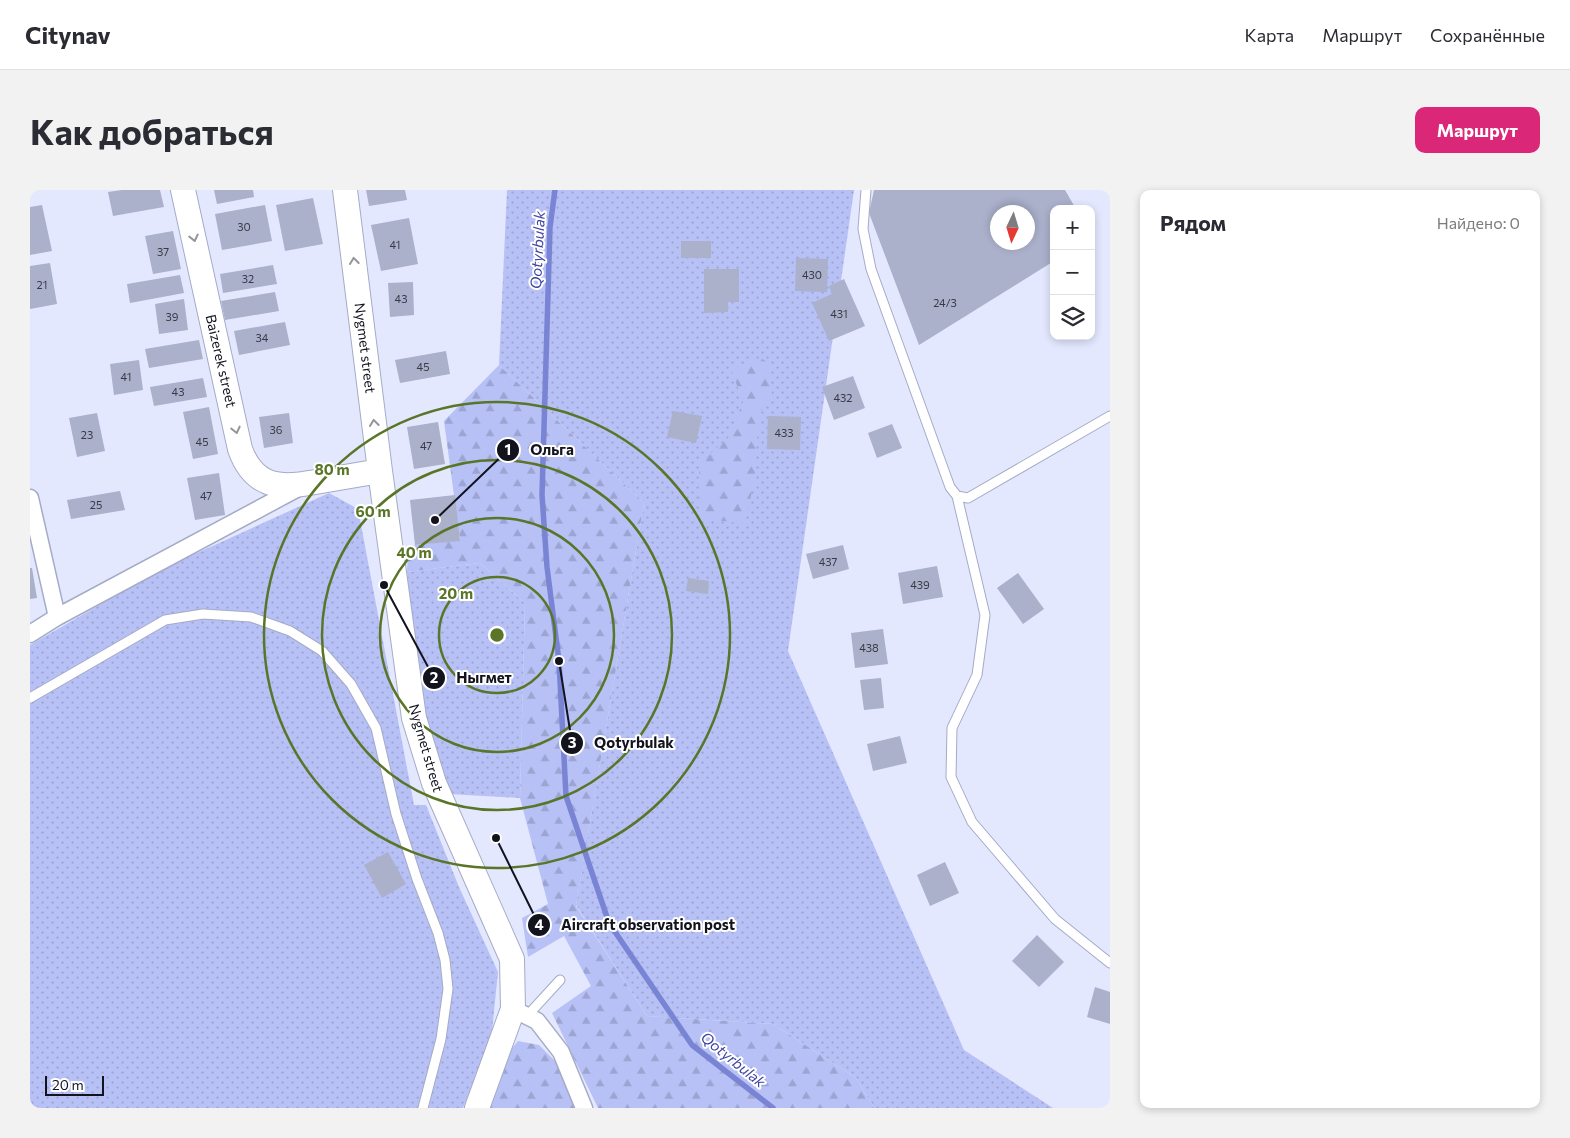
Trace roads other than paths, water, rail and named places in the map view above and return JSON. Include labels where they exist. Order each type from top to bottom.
[{"type":"main road","name":"Baizerek street","points":[[183,190],[243,457],[254,473],[268,483],[279,486],[307,484],[380,471]]},
{"type":"main road","name":"Nygmet street","points":[[345,190],[380,471],[414,718],[434,783],[512,959],[520,1012],[477,1108]]},
{"type":"street","points":[[30,634],[57,617],[307,484]]},
{"type":"street","points":[[30,498],[57,617]]},
{"type":"street","points":[[520,1012],[537,1021],[561,1052],[584,1108]]},
{"type":"lane","points":[[866,190],[863,229],[871,269],[950,487],[957,496],[985,615],[977,674],[952,728],[951,777],[972,822],[1055,918],[1110,963]]},
{"type":"lane","points":[[957,496],[968,498],[1110,416]]},
{"type":"lane","points":[[30,698],[165,620],[203,614],[250,617],[290,631],[322,651],[351,684],[376,728],[396,814],[417,879],[438,933],[445,960],[448,989],[441,1039],[423,1108]]},
{"type":"lane","points":[[520,1012],[560,980]]},
{"type":"waterway","name":"Qotyrbulak","points":[[555,190],[550,227],[542,495],[547,567],[559,661],[566,796],[609,923],[692,1045],[773,1108]]},
{"type":"place","name":"Ольга","points":[[435,520]]},
{"type":"place","name":"Ныгмет","points":[[384,585]]},
{"type":"place","name":"Qotyrbulak","points":[[559,661]]},
{"type":"place","name":"Aircraft observation post","points":[[496,838]]}]
